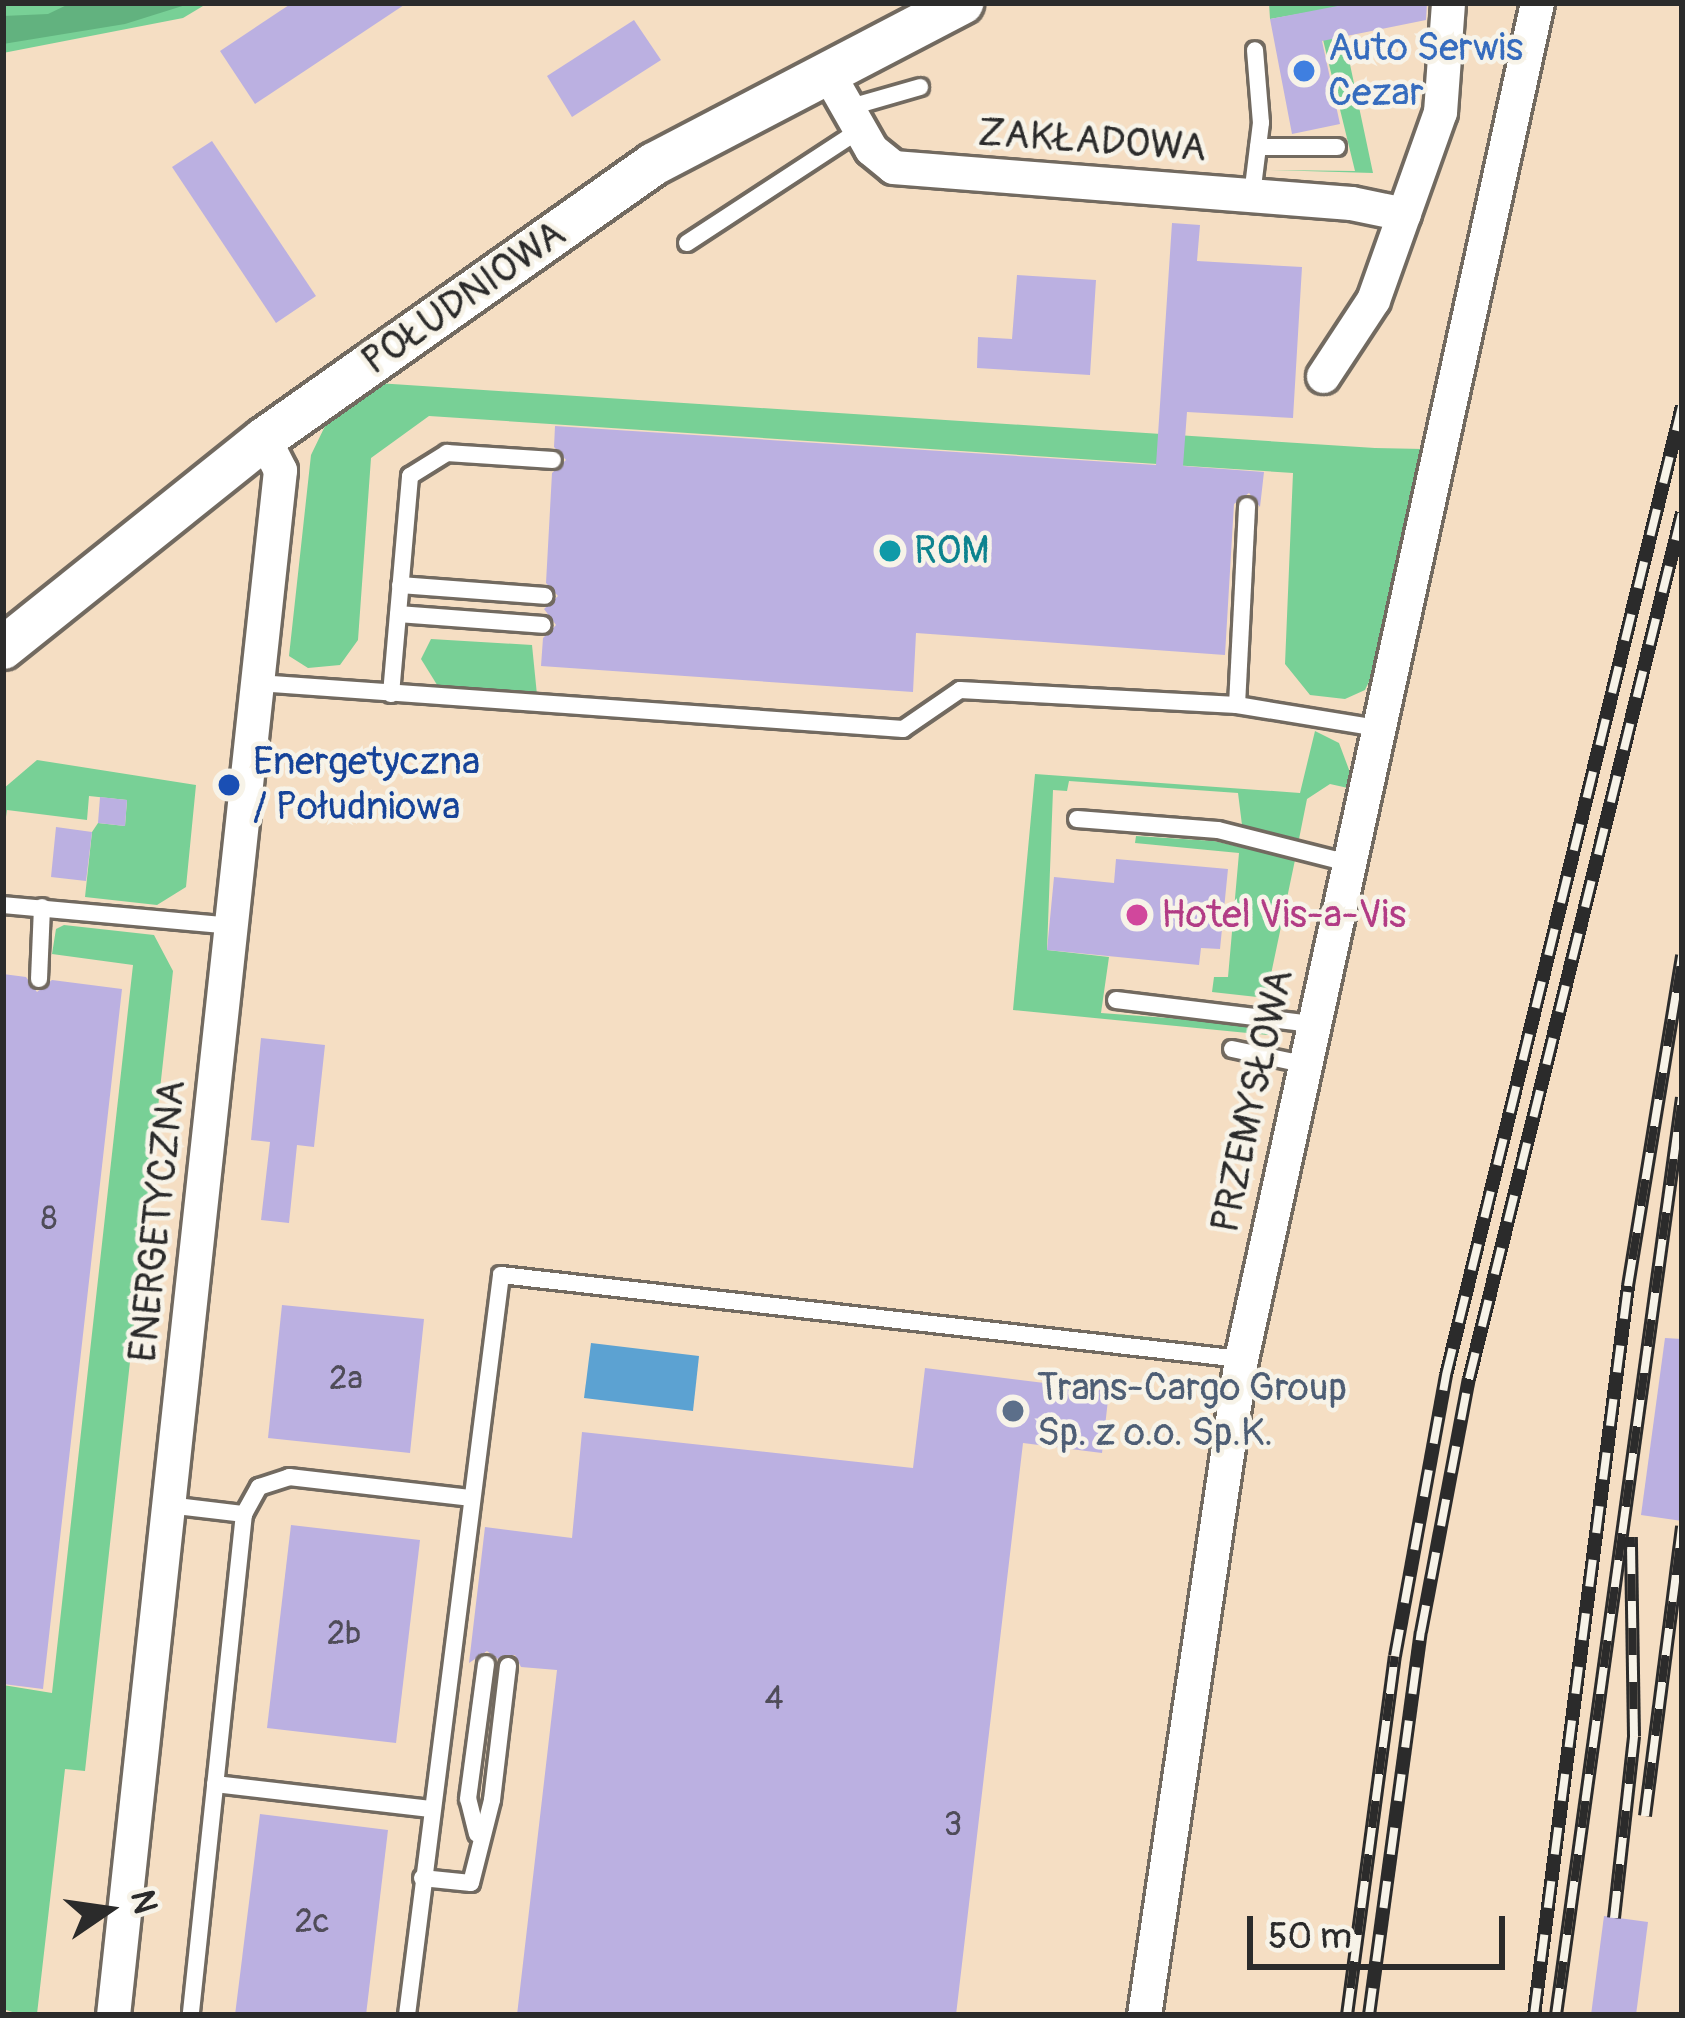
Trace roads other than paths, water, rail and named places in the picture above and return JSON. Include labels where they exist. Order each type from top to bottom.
[{"type":"street","name":"POŁUDNIOWA","points":[[3,649],[264,439],[654,164],[826,70],[962,3]]},
{"type":"street","points":[[1323,376],[1373,300],[1440,112],[1448,3]]},
{"type":"street","name":"PRZEMYSŁOWA","points":[[1144,2015],[1241,1359],[1537,3]]},
{"type":"street","name":"ZAKŁADOWA","points":[[826,70],[854,119],[893,167],[1252,195],[1404,214]]},
{"type":"street","name":"ENERGETYCZNA","points":[[112,2015],[280,470],[264,439]]},
{"type":"lane","points":[[1252,195],[1258,147],[1255,50]]},
{"type":"lane","points":[[687,243],[854,119],[920,87]]},
{"type":"lane","points":[[1258,147],[1337,147]]},
{"type":"lane","points":[[391,694],[410,476],[447,453],[553,460]]},
{"type":"lane","points":[[1237,705],[1246,506]]},
{"type":"lane","points":[[400,585],[545,596]]},
{"type":"lane","points":[[398,614],[543,625]]},
{"type":"lane","points":[[258,683],[903,729],[959,690],[1237,705],[1378,728]]},
{"type":"lane","points":[[1077,819],[1218,830],[1348,863]]},
{"type":"lane","points":[[3,905],[233,926]]},
{"type":"lane","points":[[39,979],[43,907]]},
{"type":"lane","points":[[1116,1000],[1312,1024]]},
{"type":"lane","points":[[1232,1049],[1303,1064]]},
{"type":"lane","points":[[406,2015],[501,1275],[1241,1359]]},
{"type":"lane","points":[[191,2012],[244,1514],[259,1487],[289,1477],[470,1498]]},
{"type":"lane","points":[[168,1505],[244,1514]]},
{"type":"lane","points":[[477,1835],[468,1799],[486,1664]]},
{"type":"lane","points":[[422,1878],[471,1883],[477,1835],[492,1800],[508,1666]]},
{"type":"lane","points":[[215,1784],[430,1809]]},
{"type":"water","points":[[591,1343],[699,1356],[693,1411],[584,1398]]},
{"type":"railway","points":[[1347,2015],[1395,1656],[1446,1375],[1682,406]]},
{"type":"railway","points":[[1369,2015],[1421,1632],[1469,1379],[1682,513]]},
{"type":"railway","points":[[1534,2015],[1628,1286],[1682,955]]},
{"type":"railway","points":[[1556,2015],[1682,1098]]},
{"type":"railway","points":[[1645,1816],[1682,1526]]},
{"type":"railway","points":[[1614,1918],[1634,1736],[1631,1537]]},
{"type":"place","name":"Auto Serwis Cezar","points":[[1304,71]]},
{"type":"place","name":"ROM","points":[[890,551]]},
{"type":"place","name":"Energetyczna / Południowa","points":[[229,785]]},
{"type":"place","name":"Hotel Vis-a-Vis","points":[[1137,915]]},
{"type":"place","name":"Trans-Cargo Group Sp. z o.o. Sp.K.","points":[[1013,1411]]}]
